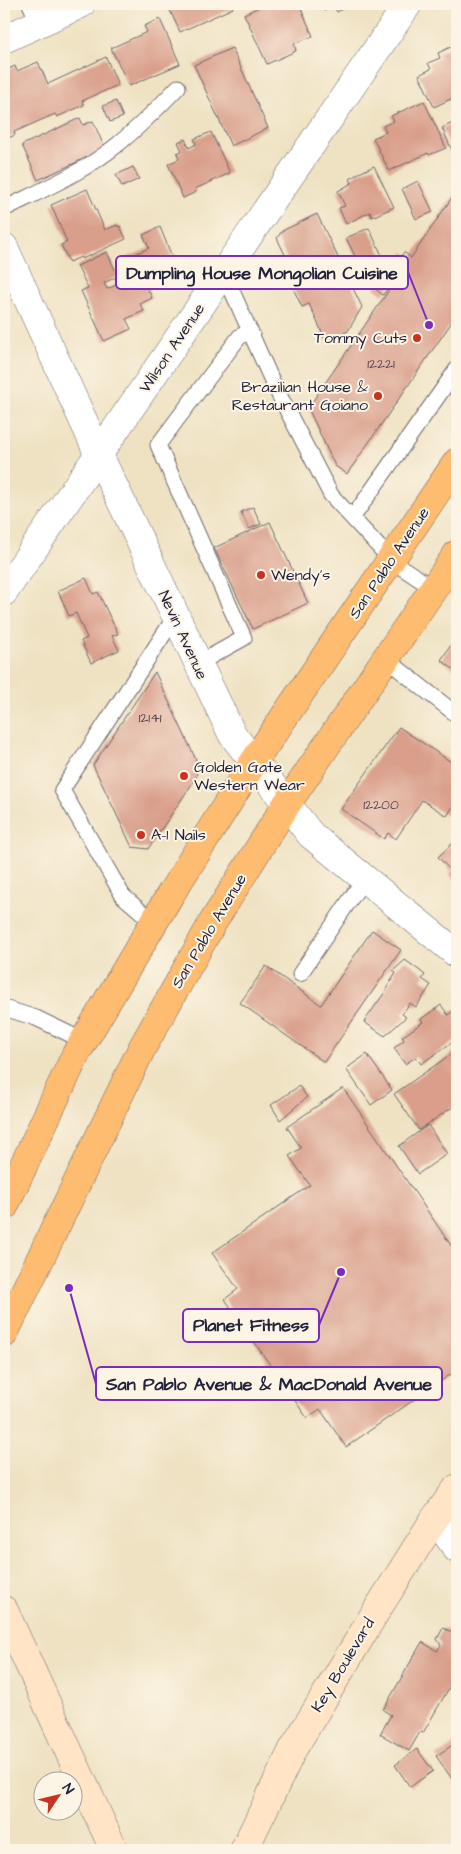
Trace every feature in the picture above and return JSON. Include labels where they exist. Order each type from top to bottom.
[{"type":"main road","name":"San Pablo Avenue","points":[[4,1207],[84,1041],[153,922],[253,763],[392,561],[457,462]]},
{"type":"main road","name":"San Pablo Avenue","points":[[4,1334],[142,1048],[213,922],[286,805],[457,554]]},
{"type":"street","points":[[4,39],[35,13],[81,4]]},
{"type":"street","name":"Wilson Avenue","points":[[4,592],[408,4]]},
{"type":"street","name":"Nevin Avenue","points":[[4,247],[99,455],[232,734],[311,836],[457,954]]},
{"type":"street","name":"Key Boulevard","points":[[244,1850],[293,1749],[435,1518],[457,1488]]},
{"type":"street","points":[[435,1518],[457,1550]]},
{"type":"street","points":[[4,1610],[114,1850]]},
{"type":"lane","points":[[4,209],[87,166],[116,146],[159,108],[178,87]]},
{"type":"lane","points":[[224,272],[273,383],[331,495],[392,561],[434,589]]},
{"type":"lane","points":[[197,664],[244,638],[158,445],[240,336],[250,332]]},
{"type":"lane","points":[[353,517],[457,370]]},
{"type":"lane","points":[[153,922],[123,896],[62,790],[175,617]]},
{"type":"lane","points":[[386,659],[457,715]]},
{"type":"lane","points":[[300,974],[364,879]]},
{"type":"lane","points":[[4,1008],[36,1018],[84,1041]]},
{"type":"building","points":[[167,4],[231,4],[233,8],[180,32]]},
{"type":"building","points":[[266,4],[299,4],[313,36],[294,44],[296,51],[267,64],[244,14]]},
{"type":"building","points":[[321,4],[344,4],[346,7],[337,12],[334,6],[324,11]]},
{"type":"building","points":[[160,19],[180,64],[129,86],[111,48],[147,32],[144,26]]},
{"type":"building","points":[[457,44],[457,96],[434,107],[419,75],[431,69],[428,63],[440,58],[438,53]]},
{"type":"building","points":[[232,48],[268,128],[231,146],[194,65]]},
{"type":"building","points":[[106,57],[118,85],[82,101],[84,105],[57,117],[55,114],[14,132],[15,135],[4,140],[4,71],[15,66],[17,71],[38,62],[48,84]]},
{"type":"building","points":[[116,101],[123,117],[110,122],[103,106]]},
{"type":"building","points":[[424,101],[446,148],[429,155],[428,153],[389,171],[373,138],[386,132],[383,126],[394,121],[391,116]]},
{"type":"building","points":[[80,118],[83,125],[93,121],[105,149],[38,180],[22,145]]},
{"type":"building","points":[[457,121],[457,161],[442,128]]},
{"type":"building","points":[[211,132],[230,173],[195,189],[196,192],[183,198],[168,164],[179,159],[177,153],[182,151],[178,142],[185,139],[189,148],[196,144],[194,139]]},
{"type":"building","points":[[374,166],[394,207],[372,217],[370,212],[346,224],[339,208],[345,206],[338,191],[352,183],[350,179],[357,174]]},
{"type":"building","points":[[133,167],[139,179],[122,187],[116,175]]},
{"type":"building","points":[[418,181],[433,212],[416,219],[402,189]]},
{"type":"building","points":[[87,189],[105,230],[117,225],[118,227],[120,226],[126,239],[82,259],[81,257],[69,262],[61,245],[67,242],[51,205]]},
{"type":"building","points":[[457,190],[457,319],[454,319],[347,474],[335,466],[308,408],[407,264],[396,278],[389,272],[404,252],[411,258]]},
{"type":"building","points":[[317,214],[362,307],[348,331],[326,341],[309,304],[302,307],[291,284],[298,282],[277,238],[282,231]]},
{"type":"building","points":[[160,227],[175,264],[159,272],[164,281],[148,289],[152,298],[140,304],[144,311],[126,319],[131,329],[104,341],[81,291],[88,288],[77,266],[107,252],[118,276],[104,283],[107,289],[138,275],[135,268],[131,270],[126,258],[149,248],[143,235]]},
{"type":"building","points":[[369,228],[386,264],[364,274],[346,238]]},
{"type":"building","points":[[383,276],[392,283],[383,295],[374,288]]},
{"type":"building","points":[[253,507],[261,524],[249,529],[241,512]]},
{"type":"building","name":"Wendy's","points":[[270,522],[308,603],[253,629],[214,548]]},
{"type":"building","points":[[86,578],[93,594],[98,592],[118,634],[112,636],[119,650],[91,663],[81,641],[87,638],[76,613],[69,616],[58,591]]},
{"type":"building","points":[[457,636],[457,672],[441,660]]},
{"type":"building","points":[[155,672],[198,764],[196,778],[148,849],[132,847],[93,765]]},
{"type":"building","points":[[399,727],[457,766],[457,800],[447,816],[422,800],[396,839],[388,833],[384,839],[341,809]]},
{"type":"building","points":[[457,839],[457,883],[449,874],[452,872],[438,857]]},
{"type":"building","points":[[372,930],[401,950],[324,1062],[240,1003],[266,966],[321,1005]]},
{"type":"building","points":[[405,960],[425,975],[422,979],[431,985],[416,1007],[410,1003],[402,1014],[406,1017],[385,1036],[364,1022],[387,989],[396,973],[393,971]]},
{"type":"building","points":[[441,1005],[448,1015],[455,1009],[457,1012],[457,1039],[421,1064],[416,1057],[405,1064],[394,1048],[404,1040],[402,1037],[423,1022],[421,1019]]},
{"type":"building","points":[[457,1050],[457,1104],[419,1130],[394,1094]]},
{"type":"building","points":[[367,1054],[392,1090],[371,1105],[346,1069]]},
{"type":"building","points":[[299,1086],[307,1097],[280,1120],[271,1105]]},
{"type":"building","points":[[343,1088],[457,1254],[457,1370],[346,1447],[320,1409],[307,1418],[248,1333],[225,1299],[238,1289],[212,1253],[310,1185],[289,1156],[301,1148],[287,1127]]},
{"type":"building","points":[[428,1125],[447,1154],[418,1174],[399,1146]]},
{"type":"building","points":[[443,1628],[457,1634],[457,1674],[423,1733],[420,1732],[409,1751],[380,1734],[391,1715],[383,1710],[422,1642],[437,1651],[441,1645],[437,1639]]},
{"type":"building","points":[[457,1742],[457,1786],[436,1756]]},
{"type":"building","points":[[417,1749],[433,1771],[410,1787],[395,1765]]},
{"type":"place","name":"Dumpling House Mongolian Cuisine","points":[[429,325]]},
{"type":"place","name":"Tommy Cuts","points":[[417,338]]},
{"type":"place","name":"Brazilian House & Restaurant Goiano","points":[[378,396]]},
{"type":"place","name":"Wendy's","points":[[261,575]]},
{"type":"place","name":"Golden Gate Western Wear","points":[[184,776]]},
{"type":"place","name":"A-1 Nails","points":[[141,835]]},
{"type":"place","name":"Planet Fitness","points":[[341,1272]]},
{"type":"place","name":"San Pablo Avenue & MacDonald Avenue","points":[[69,1288]]}]
